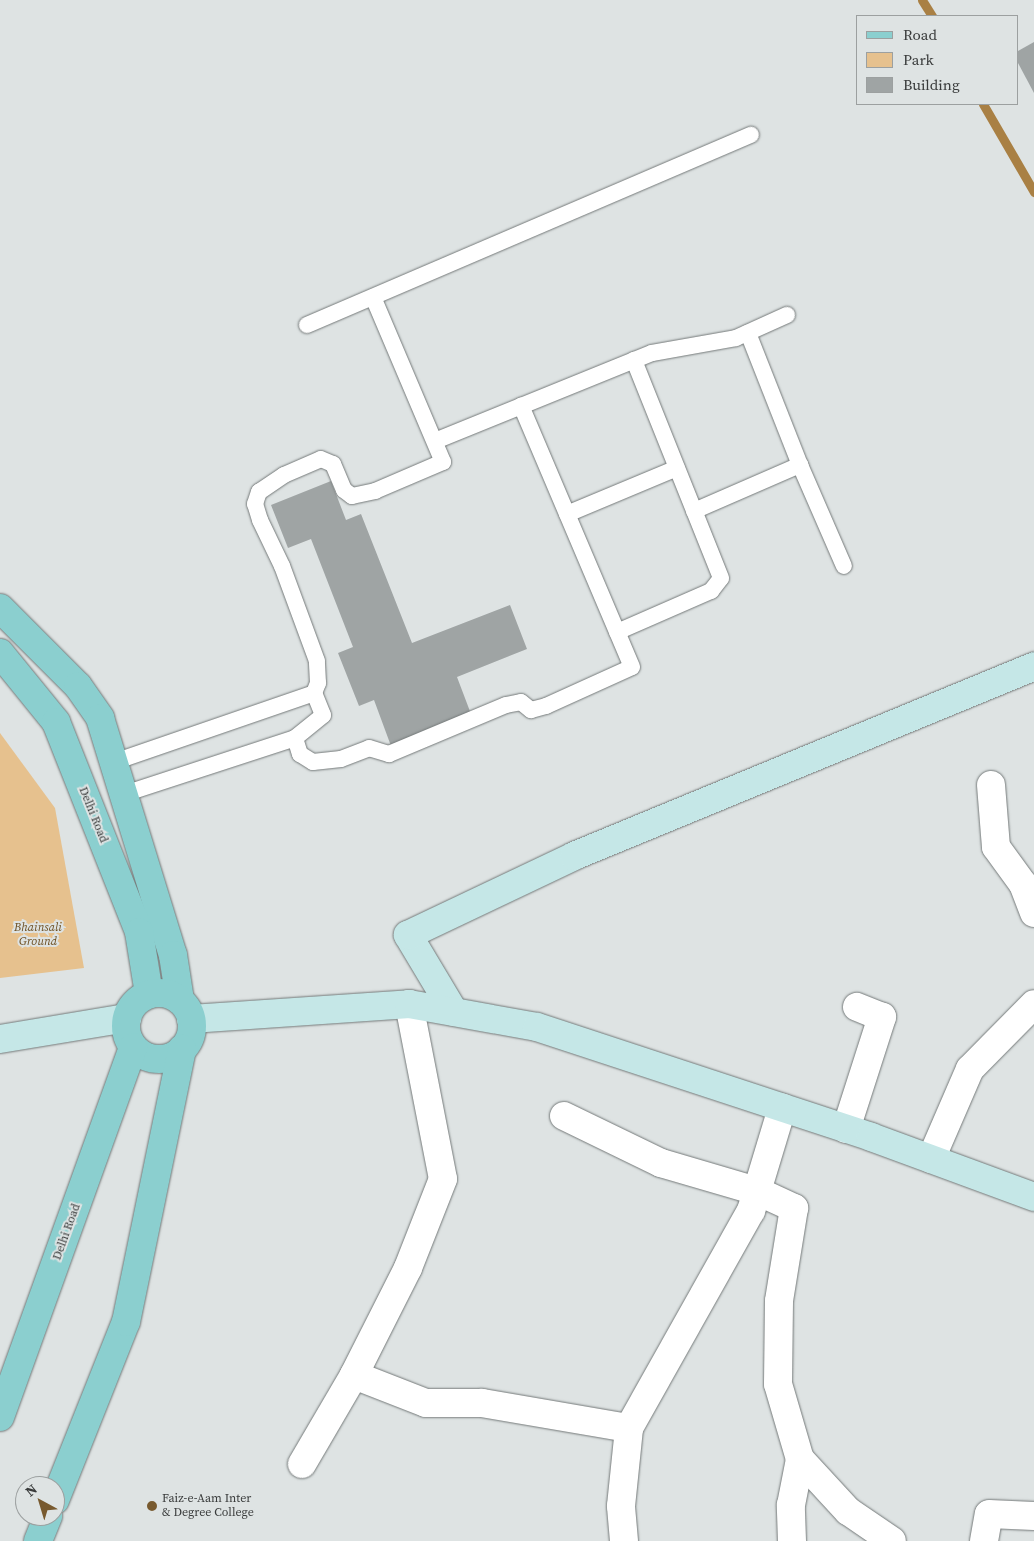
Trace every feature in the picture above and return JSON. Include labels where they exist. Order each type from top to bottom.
[{"type":"main road","points":[[0,608],[78,686],[100,718],[173,955],[191,1030],[182,1049],[126,1322],[65,1476]]},
{"type":"main road","name":"Delhi Road","points":[[0,653],[56,722],[139,932],[149,994]]},
{"type":"main road","points":[[182,1049],[173,1056],[152,1058],[133,1047],[125,1027],[132,1007],[149,994],[160,992],[185,1010]]},
{"type":"main road","name":"Delhi Road","points":[[0,1417],[133,1047]]},
{"type":"main road","points":[[38,1541],[44,1526]]},
{"type":"street","points":[[454,1012],[408,935],[574,856],[1034,666]]},
{"type":"street","points":[[991,785],[996,847],[1023,884],[1034,913]]},
{"type":"street","points":[[302,1464],[354,1376],[408,1268],[443,1178],[409,1004]]},
{"type":"street","points":[[185,1010],[409,1004],[538,1028],[931,1159],[1034,1198]]},
{"type":"street","points":[[931,1159],[970,1069],[1034,1004]]},
{"type":"street","points":[[846,1130],[882,1017],[857,1007]]},
{"type":"street","points":[[0,1039],[127,1018]]},
{"type":"street","points":[[624,1541],[621,1506],[629,1428],[751,1211],[782,1108]]},
{"type":"street","points":[[564,1116],[662,1163],[757,1191],[794,1208],[779,1301],[778,1384],[800,1459],[848,1511],[892,1541]]},
{"type":"street","points":[[354,1376],[426,1403],[482,1403],[629,1428]]},
{"type":"street","points":[[792,1541],[791,1505],[800,1459]]},
{"type":"street","points":[[984,1541],[989,1514],[1034,1516]]},
{"type":"lane","points":[[307,325],[750,135]]},
{"type":"lane","points":[[124,794],[295,738],[323,715],[314,693],[318,683],[317,661],[282,566],[260,520],[255,504],[259,492],[284,475],[321,459],[332,464],[344,490],[352,496],[375,491],[443,462],[373,296]]},
{"type":"lane","points":[[435,441],[634,360],[748,333],[787,315]]},
{"type":"lane","points":[[748,333],[800,465],[844,566]]},
{"type":"lane","points":[[617,632],[711,591],[721,578],[634,360]]},
{"type":"lane","points":[[295,738],[300,754],[313,762],[341,759],[369,748],[389,754],[506,705],[521,702],[531,710],[546,706],[632,667],[521,406]]},
{"type":"lane","points":[[694,511],[800,465]]},
{"type":"lane","points":[[567,514],[677,468]]},
{"type":"lane","points":[[114,762],[314,693]]},
{"type":"green space","name":"Bhainsali Ground","points":[[0,733],[55,808],[84,968],[0,978]]},
{"type":"building","points":[[1034,42],[1034,93],[1019,65],[1019,50]]},
{"type":"building","points":[[331,481],[346,520],[361,514],[412,643],[510,605],[527,649],[457,677],[471,714],[391,746],[374,700],[359,706],[338,653],[353,647],[311,539],[288,548],[271,505]]},
{"type":"waterway","points":[[922,0],[931,15]]},
{"type":"waterway","points":[[984,105],[1034,192]]},
{"type":"place","name":"Faiz-e-Aam Inter & Degree College","points":[[152,1506]]}]
